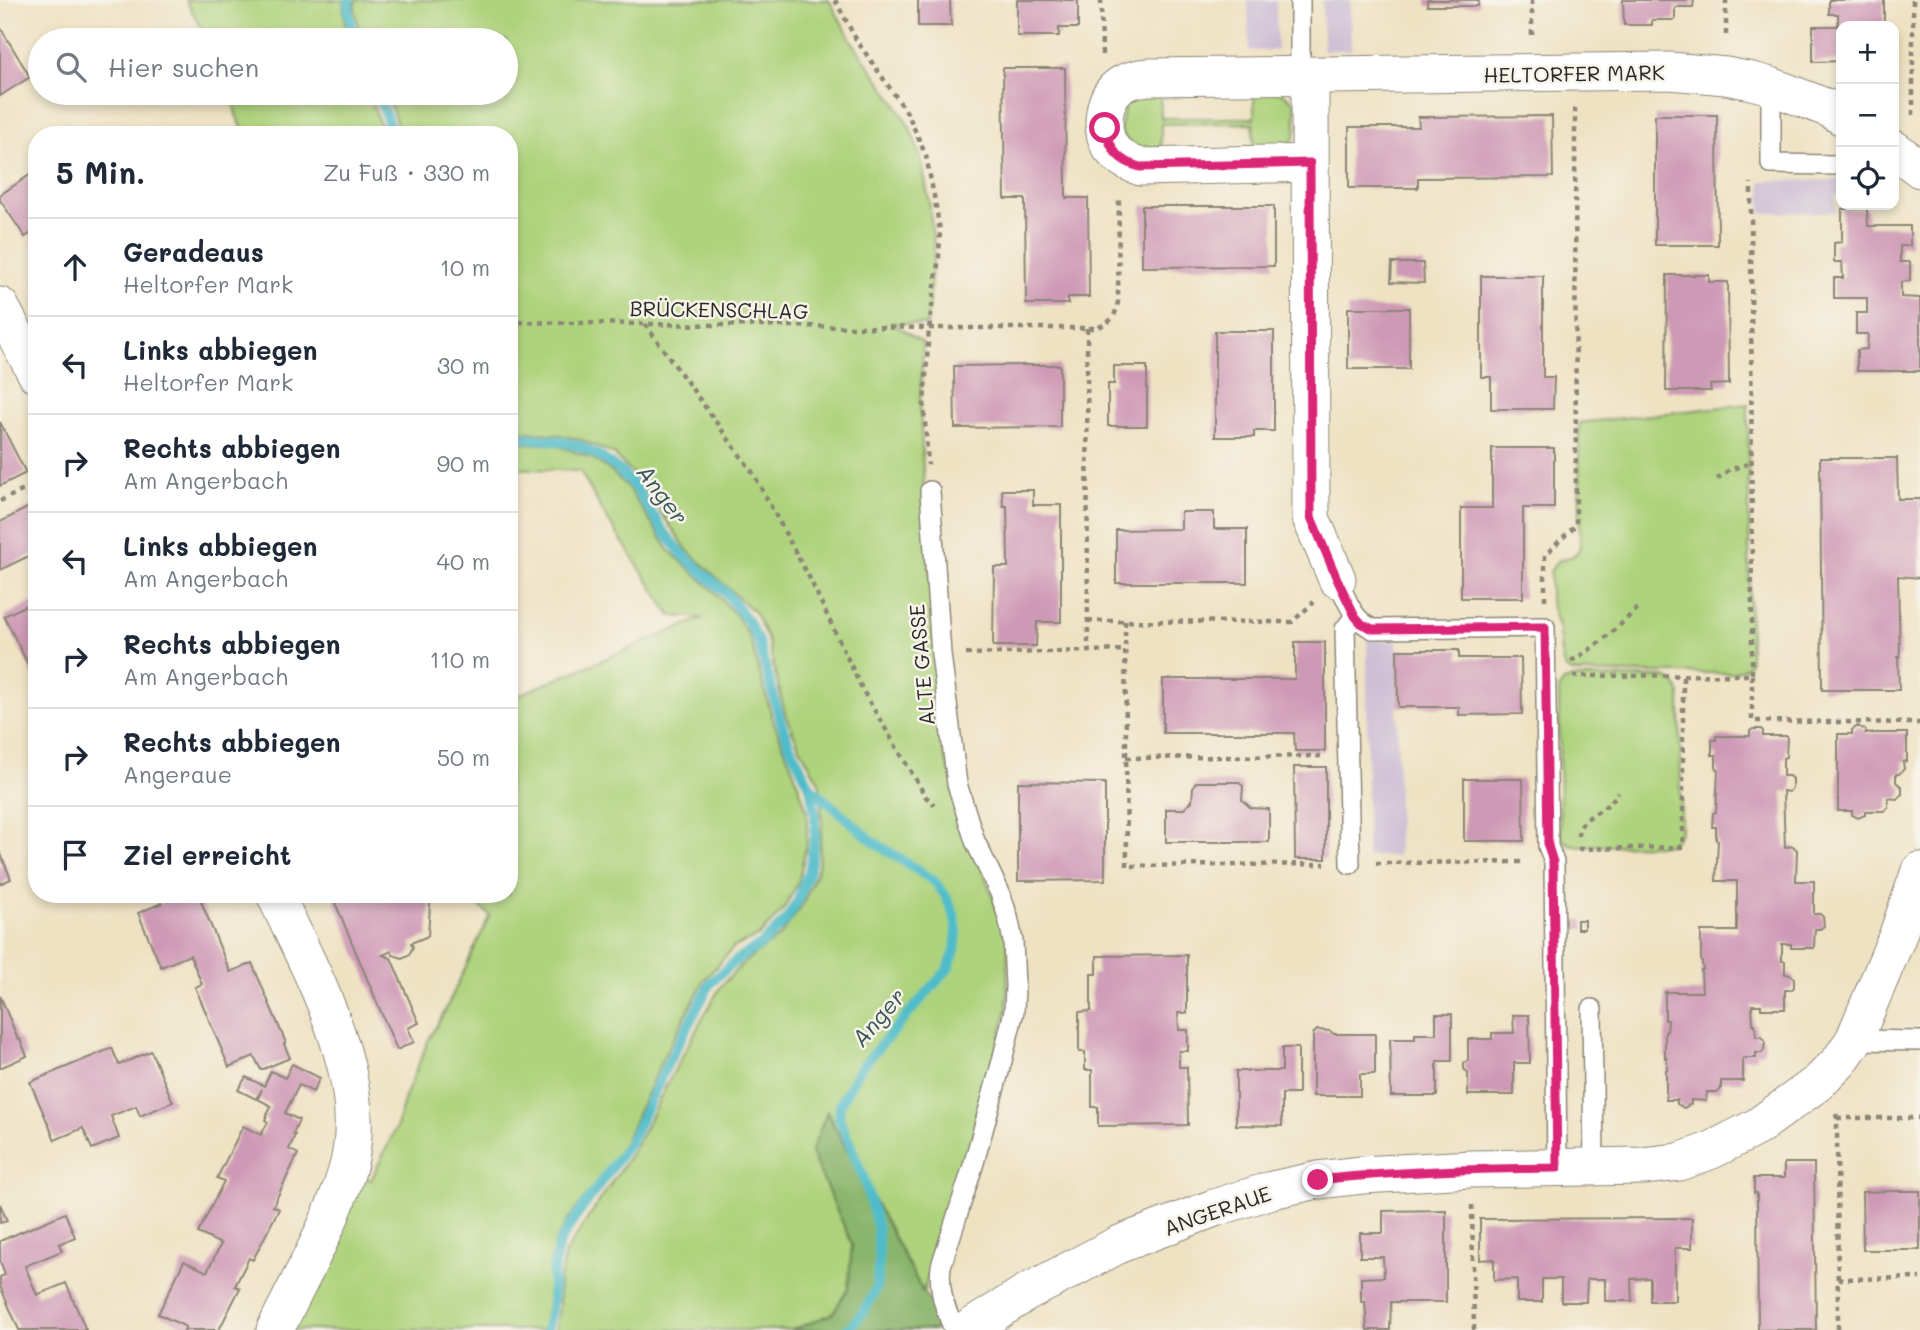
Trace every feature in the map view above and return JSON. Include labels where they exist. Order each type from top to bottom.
[{"type":"street","name":"HELTORFER MARK","points":[[1120,85],[1135,78],[1149,77],[1670,71],[1726,76],[1771,86],[1836,113]]},
{"type":"street","points":[[1305,76],[1310,163],[1311,517],[1337,579]]},
{"type":"street","points":[[1120,85],[1105,108],[1105,128],[1109,145],[1128,163],[1140,167],[1310,163]]},
{"type":"street","points":[[2,315],[28,360]]},
{"type":"street","name":"ANGERAUE","points":[[967,1330],[1026,1293],[1120,1244],[1214,1208],[1272,1190],[1318,1180],[1362,1175],[1471,1169],[1643,1166],[1679,1162],[1712,1150],[1757,1126],[1819,1082],[1839,1062],[1854,1040],[1897,937],[1920,871]]},
{"type":"street","points":[[275,1330],[330,1217],[347,1172],[353,1142],[351,1086],[342,1046],[279,903]]},
{"type":"lane","points":[[1300,0],[1305,76]]},
{"type":"lane","points":[[1771,86],[1771,164],[1834,165]]},
{"type":"lane","name":"ALTE GASSE","points":[[930,491],[941,654],[957,784],[975,841],[1008,917],[1013,941],[1016,986],[1014,1011],[1002,1061],[973,1167],[941,1266],[941,1297],[954,1330]]},
{"type":"lane","points":[[1337,579],[1355,616],[1362,624],[1373,629],[1545,627],[1557,1168]]},
{"type":"lane","points":[[1350,863],[1345,629],[1355,616]]},
{"type":"lane","points":[[1592,1009],[1594,1167]]},
{"type":"lane","points":[[1854,1040],[1920,1041]]},
{"type":"path","points":[[835,0],[857,41],[908,114],[926,156],[940,231],[929,328],[925,406],[930,491]]},
{"type":"path","points":[[1101,0],[1103,64],[1120,85]]},
{"type":"path","points":[[1909,160],[1913,0]]},
{"type":"path","points":[[1545,627],[1545,555],[1576,525],[1575,72]]},
{"type":"path","points":[[1088,651],[1087,328],[1097,328],[1116,316],[1119,179],[1128,163]]},
{"type":"path","points":[[1752,176],[1752,721],[1920,723]]},
{"type":"path","name":"BRÜCKENSCHLAG","points":[[518,322],[1087,328]]},
{"type":"path","points":[[645,324],[753,473],[809,577],[863,691],[926,797],[975,841]]},
{"type":"path","points":[[1717,479],[1729,470],[1751,463]]},
{"type":"path","points":[[0,501],[28,488]]},
{"type":"path","points":[[1088,621],[1292,622],[1337,579]]},
{"type":"path","points":[[1546,676],[1608,637],[1638,608]]},
{"type":"path","points":[[1125,621],[1127,866],[1552,858],[1560,849],[1683,847],[1683,675]]},
{"type":"path","points":[[941,654],[1126,650]]},
{"type":"path","points":[[1546,676],[1752,675]]},
{"type":"path","points":[[1126,758],[1348,756]]},
{"type":"path","points":[[1577,849],[1578,829],[1586,819],[1609,805],[1618,792]]},
{"type":"path","points":[[1819,1082],[1837,1118],[1838,1330]]},
{"type":"path","points":[[1837,1118],[1920,1118]]},
{"type":"path","points":[[1471,1169],[1474,1330]]},
{"type":"path","points":[[1838,1279],[1920,1278]]},
{"type":"shaded area","points":[[1248,0],[1276,0],[1277,50],[1249,51]]},
{"type":"shaded area","points":[[1322,0],[1350,0],[1351,50],[1323,50]]},
{"type":"shaded area","points":[[1836,180],[1836,212],[1761,213],[1761,181]]},
{"type":"shaded area","points":[[1367,640],[1397,640],[1398,856],[1367,856]]},
{"type":"green space","points":[[186,0],[343,0],[345,28],[201,28]]},
{"type":"green space","points":[[355,0],[829,0],[853,43],[910,128],[921,158],[934,248],[927,325],[892,323],[923,343],[920,407],[925,511],[945,758],[1008,942],[1007,1010],[966,1164],[923,1292],[827,1113],[811,1153],[853,1244],[848,1289],[832,1314],[792,1330],[555,1330],[559,1310],[559,1282],[565,1253],[634,1149],[720,987],[742,964],[780,936],[803,904],[818,867],[822,824],[820,784],[785,714],[767,638],[755,613],[687,550],[640,482],[614,454],[581,440],[518,431],[518,126],[397,126],[390,105],[518,105],[518,28],[359,28]]},
{"type":"green space","points":[[1160,90],[1161,118],[1254,118],[1254,90],[1282,92],[1295,104],[1294,137],[1286,146],[1254,150],[1253,123],[1161,124],[1161,151],[1133,148],[1120,131],[1126,99]]},
{"type":"green space","points":[[234,105],[373,105],[381,126],[242,126]]},
{"type":"green space","points":[[1748,404],[1750,659],[1747,667],[1733,673],[1569,671],[1564,666],[1559,630],[1550,602],[1550,572],[1557,561],[1574,555],[1580,546],[1579,423]]},
{"type":"green space","points":[[518,443],[556,445],[592,458],[612,472],[628,488],[669,550],[737,616],[750,638],[773,720],[807,811],[807,843],[798,883],[783,910],[759,936],[734,947],[705,979],[661,1062],[626,1139],[605,1173],[568,1219],[555,1243],[543,1330],[292,1330],[361,1176],[371,1180],[397,1126],[405,1097],[428,1041],[490,915],[475,903],[518,903],[518,695],[703,618],[671,616],[603,512],[580,471],[518,468]]},
{"type":"green space","points":[[1662,677],[1674,683],[1680,694],[1681,828],[1677,838],[1664,845],[1569,844],[1563,840],[1560,831],[1559,689],[1564,681],[1573,678]]},
{"type":"green space","points":[[827,1112],[923,1292],[936,1311],[936,1330],[792,1330],[832,1314],[848,1289],[852,1244],[811,1153]]},
{"type":"building","points":[[918,0],[950,0],[951,26],[918,26]]},
{"type":"building","points":[[1017,0],[1078,0],[1078,28],[1059,28],[1059,36],[1017,36]]},
{"type":"building","points":[[1427,0],[1479,0],[1478,6],[1427,6]]},
{"type":"building","points":[[1623,0],[1694,0],[1693,7],[1675,7],[1675,20],[1652,20],[1652,25],[1624,25]]},
{"type":"building","points":[[1829,0],[1884,0],[1884,21],[1838,21],[1838,14],[1829,14]]},
{"type":"building","points":[[1813,26],[1836,26],[1836,61],[1813,62]]},
{"type":"building","points":[[0,27],[28,74],[28,78],[0,96]]},
{"type":"building","points":[[1003,68],[1065,68],[1066,198],[1088,198],[1089,297],[1068,297],[1068,304],[1026,304],[1025,199],[1005,199]]},
{"type":"building","points":[[1655,115],[1717,115],[1718,245],[1655,245]]},
{"type":"building","points":[[1552,116],[1553,177],[1418,178],[1418,188],[1349,188],[1349,127],[1419,127],[1418,117]]},
{"type":"building","points":[[28,176],[28,235],[25,237],[0,200],[0,195]]},
{"type":"building","points":[[1142,206],[1274,206],[1274,266],[1142,267]]},
{"type":"building","points":[[1842,210],[1867,210],[1868,226],[1910,226],[1910,246],[1900,246],[1900,262],[1910,262],[1910,281],[1901,282],[1901,297],[1920,298],[1920,371],[1857,371],[1857,350],[1867,349],[1868,334],[1856,334],[1856,313],[1867,313],[1867,298],[1834,298],[1834,278],[1843,278],[1842,262],[1834,262],[1834,243],[1842,242]]},
{"type":"building","points":[[1392,263],[1423,263],[1424,283],[1391,282]]},
{"type":"building","points":[[1667,275],[1709,275],[1709,282],[1728,282],[1729,384],[1710,385],[1711,391],[1666,391]]},
{"type":"building","points":[[1481,276],[1543,276],[1543,377],[1554,377],[1553,409],[1491,409],[1491,377],[1481,377]]},
{"type":"building","points":[[1348,308],[1409,308],[1409,369],[1348,369]]},
{"type":"building","points":[[1215,331],[1274,331],[1274,431],[1254,431],[1254,437],[1215,437]]},
{"type":"building","points":[[1060,365],[1060,427],[955,428],[954,366]]},
{"type":"building","points":[[1114,366],[1147,366],[1147,426],[1108,426],[1108,384],[1114,384]]},
{"type":"building","points":[[0,422],[26,473],[0,486]]},
{"type":"building","points":[[1492,448],[1554,448],[1554,508],[1523,508],[1523,598],[1461,598],[1461,508],[1492,508]]},
{"type":"building","points":[[1820,458],[1897,458],[1898,499],[1920,499],[1920,578],[1898,576],[1899,690],[1822,690]]},
{"type":"building","points":[[1002,490],[1033,490],[1033,505],[1061,505],[1061,622],[1037,622],[1036,646],[993,646],[994,567],[1008,567],[1007,506],[1003,506]]},
{"type":"building","points":[[28,508],[28,556],[0,570],[0,522]]},
{"type":"building","points":[[1181,512],[1214,512],[1214,529],[1247,529],[1247,583],[1116,583],[1116,530],[1181,529]]},
{"type":"building","points":[[28,604],[28,665],[4,616]]},
{"type":"building","points":[[1295,642],[1325,642],[1325,751],[1295,751],[1294,733],[1163,733],[1163,679],[1295,679]]},
{"type":"building","points":[[1397,650],[1459,650],[1459,658],[1521,658],[1522,714],[1459,715],[1459,707],[1398,707]]},
{"type":"building","points":[[1858,726],[1865,730],[1865,733],[1907,733],[1907,761],[1903,762],[1904,769],[1896,774],[1896,782],[1902,787],[1902,794],[1897,799],[1888,798],[1888,807],[1884,811],[1865,811],[1865,815],[1858,818],[1852,815],[1852,811],[1838,811],[1838,734],[1852,734],[1852,730]]},
{"type":"building","points":[[1753,729],[1761,729],[1763,736],[1787,736],[1783,776],[1792,779],[1792,788],[1789,792],[1783,791],[1785,847],[1793,846],[1797,850],[1796,881],[1814,881],[1814,914],[1823,917],[1824,926],[1815,929],[1814,948],[1791,948],[1791,944],[1782,944],[1785,974],[1794,978],[1794,987],[1785,990],[1785,1009],[1761,1009],[1761,1005],[1752,1005],[1756,1037],[1762,1037],[1765,1041],[1764,1050],[1762,1053],[1756,1053],[1756,1058],[1743,1058],[1743,1081],[1721,1081],[1721,1089],[1718,1092],[1707,1092],[1706,1101],[1691,1100],[1691,1104],[1684,1108],[1677,1104],[1677,1100],[1666,1100],[1665,1032],[1668,1020],[1665,1020],[1665,992],[1702,992],[1701,931],[1737,931],[1737,881],[1716,881],[1718,841],[1716,827],[1712,827],[1713,813],[1716,812],[1718,769],[1716,755],[1712,755],[1712,740],[1716,740],[1716,736],[1750,736]]},
{"type":"building","points":[[1294,767],[1326,767],[1326,859],[1295,859]]},
{"type":"building","points":[[1464,779],[1523,779],[1524,841],[1464,841]]},
{"type":"building","points":[[1018,782],[1105,783],[1105,880],[1018,881]]},
{"type":"building","points":[[1196,782],[1238,782],[1243,786],[1242,800],[1251,808],[1269,809],[1269,842],[1166,842],[1166,809],[1184,809],[1192,801]]},
{"type":"building","points":[[0,852],[11,879],[0,884]]},
{"type":"building","points":[[162,903],[202,903],[230,972],[252,963],[290,1058],[261,1070],[254,1056],[229,1067],[195,987],[202,984],[190,955],[161,967],[138,913]]},
{"type":"building","points":[[335,903],[429,903],[428,936],[411,943],[413,947],[409,955],[402,958],[393,955],[391,951],[383,955],[391,958],[419,1023],[408,1028],[414,1042],[397,1050]]},
{"type":"building","points":[[1577,920],[1584,920],[1584,929],[1577,929]]},
{"type":"building","points":[[1187,955],[1187,1013],[1178,1013],[1179,1030],[1188,1030],[1188,1051],[1179,1051],[1179,1067],[1187,1067],[1188,1125],[1098,1126],[1098,1107],[1092,1107],[1092,1070],[1085,1070],[1085,1052],[1079,1052],[1079,1012],[1091,1011],[1091,974],[1097,974],[1097,956]]},
{"type":"building","points":[[0,996],[27,1056],[0,1068]]},
{"type":"building","points":[[1436,1014],[1452,1014],[1452,1061],[1437,1061],[1437,1096],[1391,1096],[1390,1039],[1415,1039],[1415,1034],[1436,1034]]},
{"type":"building","points":[[1513,1015],[1529,1015],[1530,1063],[1514,1063],[1514,1095],[1468,1095],[1468,1073],[1464,1069],[1464,1063],[1468,1060],[1468,1039],[1492,1039],[1492,1033],[1514,1033]]},
{"type":"building","points":[[1317,1030],[1334,1034],[1375,1034],[1375,1074],[1360,1074],[1360,1096],[1313,1096],[1313,1034]]},
{"type":"building","points":[[112,1048],[119,1065],[151,1051],[173,1102],[140,1116],[136,1106],[111,1116],[119,1138],[92,1149],[83,1128],[55,1140],[30,1082]]},
{"type":"building","points":[[1282,1048],[1298,1048],[1298,1094],[1282,1094],[1282,1126],[1236,1125],[1236,1071],[1282,1071]]},
{"type":"building","points":[[292,1064],[320,1078],[313,1092],[299,1085],[285,1113],[299,1120],[289,1149],[298,1154],[273,1206],[279,1209],[253,1260],[249,1258],[235,1286],[240,1288],[219,1330],[184,1330],[186,1327],[158,1314],[184,1261],[207,1272],[221,1244],[198,1233],[224,1181],[217,1178],[243,1126],[261,1135],[268,1122],[265,1120],[271,1106],[258,1099],[262,1089],[256,1099],[238,1090],[246,1077],[264,1086],[271,1071],[285,1078]]},
{"type":"building","points":[[1784,1163],[1814,1163],[1816,1330],[1758,1330],[1757,1193],[1754,1193],[1754,1178],[1784,1178]]},
{"type":"building","points":[[1920,1191],[1920,1250],[1863,1250],[1862,1192]]},
{"type":"building","points":[[0,1204],[7,1221],[0,1223]]},
{"type":"building","points":[[1446,1210],[1446,1302],[1391,1302],[1390,1330],[1367,1330],[1365,1302],[1361,1302],[1361,1278],[1384,1277],[1383,1257],[1360,1257],[1360,1233],[1383,1233],[1383,1211]]},
{"type":"building","points":[[65,1213],[75,1237],[59,1244],[62,1251],[25,1266],[37,1295],[66,1283],[86,1330],[19,1330],[0,1286],[0,1277],[5,1275],[0,1261],[0,1241]]},
{"type":"building","points":[[1692,1218],[1692,1248],[1675,1248],[1675,1301],[1650,1301],[1650,1278],[1631,1279],[1632,1301],[1605,1301],[1605,1279],[1587,1279],[1586,1302],[1561,1302],[1561,1279],[1542,1279],[1542,1302],[1517,1302],[1517,1279],[1494,1280],[1494,1259],[1480,1260],[1480,1219]]},
{"type":"waterway","name":"Anger","points":[[349,0],[352,28]]},
{"type":"waterway","name":"Anger","points":[[381,105],[389,126]]},
{"type":"waterway","name":"Anger","points":[[518,437],[579,446],[619,470],[635,487],[664,532],[683,555],[726,593],[748,621],[758,641],[780,719],[810,786],[815,814],[810,867],[798,900],[786,920],[762,944],[739,958],[711,982],[630,1142],[559,1244],[553,1271],[552,1305],[547,1330]]},
{"type":"waterway","name":"Anger","points":[[810,787],[874,842],[934,881],[945,895],[954,914],[957,931],[955,951],[948,969],[858,1071],[840,1105],[839,1118],[863,1176],[877,1226],[879,1260],[876,1289],[864,1311],[846,1330]]},
{"type":"route","points":[[1105,128],[1109,145],[1117,155],[1140,167],[1310,163],[1311,517],[1337,579],[1355,616],[1362,624],[1373,629],[1545,627],[1548,846],[1553,862],[1557,1168],[1471,1169],[1318,1180]]}]
